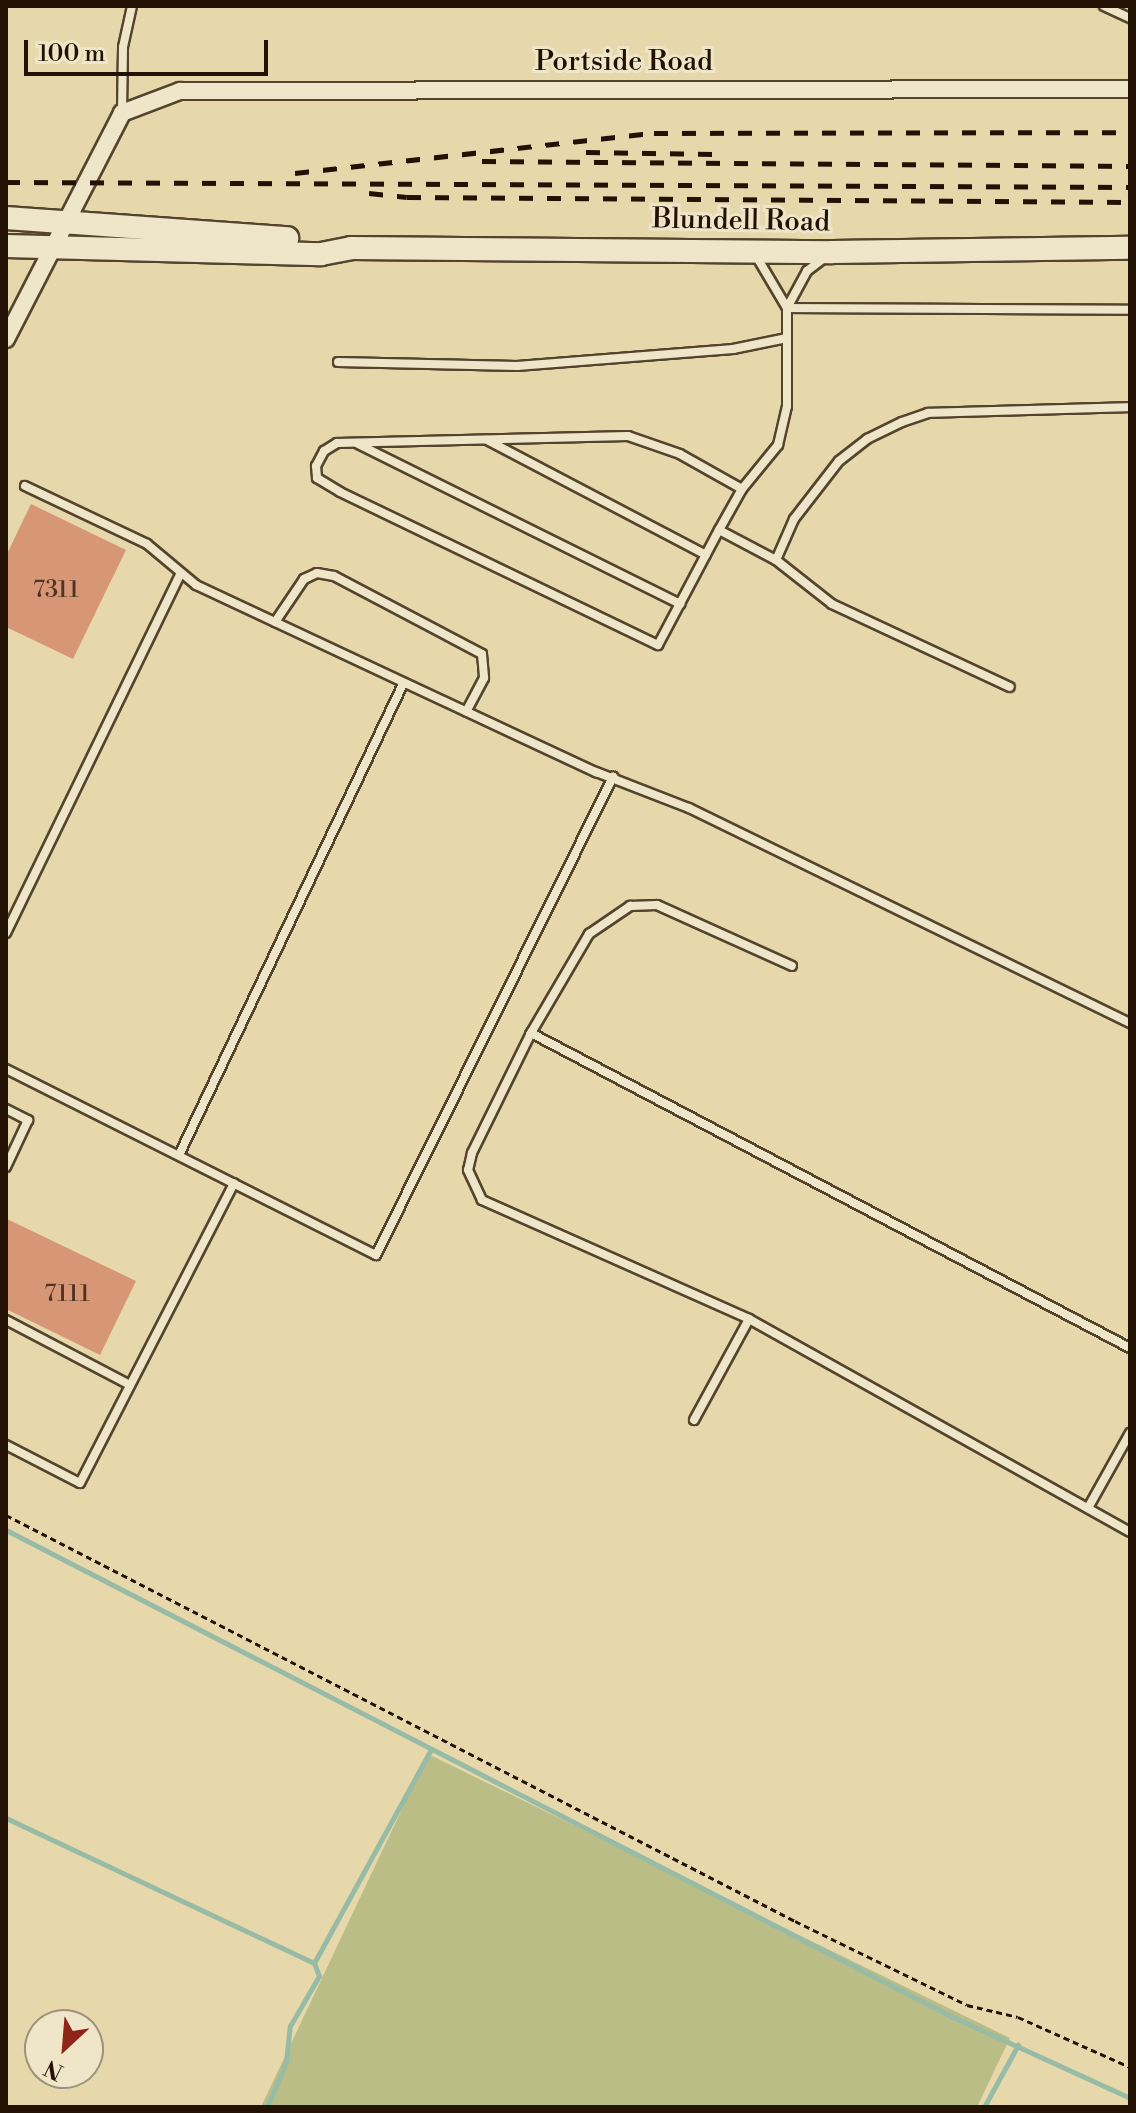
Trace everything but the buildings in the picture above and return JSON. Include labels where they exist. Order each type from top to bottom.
[{"type":"main road","name":"Blundell Road","points":[[6,218],[323,241],[351,248]]},
{"type":"main road","name":"Blundell Road","points":[[6,246],[321,254],[351,248],[832,252],[1130,248]]},
{"type":"street","name":"Portside Road","points":[[122,113],[180,91],[1130,89]]},
{"type":"street","points":[[6,339],[122,113]]},
{"type":"lane","points":[[122,113],[123,47],[132,6]]},
{"type":"lane","points":[[1104,6],[1130,18]]},
{"type":"lane","points":[[752,250],[787,308]]},
{"type":"lane","points":[[742,489],[680,454],[628,436],[337,443],[324,451],[317,478],[658,645],[742,489],[778,445],[787,406],[787,308],[807,271],[832,252]]},
{"type":"lane","points":[[787,308],[1130,310]]},
{"type":"lane","points":[[338,362],[517,366],[733,349],[787,338]]},
{"type":"lane","points":[[776,560],[794,519],[839,461],[867,439],[902,422],[928,413],[1130,407]]},
{"type":"lane","points":[[485,440],[706,555]]},
{"type":"lane","points":[[356,443],[680,604]]},
{"type":"lane","points":[[25,486],[147,544],[181,573],[275,622],[403,684],[689,808],[1130,1023]]},
{"type":"lane","points":[[719,530],[776,560],[832,604],[1010,687]]},
{"type":"lane","points":[[6,933],[181,573]]},
{"type":"lane","points":[[275,622],[304,579],[317,573],[334,576],[482,654],[484,678],[466,712]]},
{"type":"lane","points":[[179,1155],[403,684]]},
{"type":"lane","points":[[6,1069],[376,1255],[613,777]]},
{"type":"lane","points":[[792,966],[657,905],[630,906],[589,934],[531,1033],[472,1153],[468,1170],[482,1200],[749,1319],[1130,1532]]},
{"type":"lane","points":[[531,1033],[1130,1348]]},
{"type":"lane","points":[[6,1109],[28,1120],[6,1167]]},
{"type":"lane","points":[[6,1445],[80,1483],[234,1183]]},
{"type":"lane","points":[[694,1420],[749,1319]]},
{"type":"lane","points":[[6,1320],[130,1385]]},
{"type":"lane","points":[[1088,1508],[1130,1433]]},
{"type":"path","points":[[6,1515],[795,1921],[967,2005],[1018,2017],[1130,2067]]},
{"type":"green space","points":[[428,1754],[1010,2038],[977,2107],[261,2107]]},
{"type":"waterway","points":[[6,1530],[951,2016],[1130,2098]]},
{"type":"waterway","points":[[6,1818],[314,1963],[431,1749]]},
{"type":"waterway","points":[[267,2107],[286,2062],[290,2026],[319,1976],[314,1963]]},
{"type":"waterway","points":[[984,2107],[1018,2045]]},
{"type":"railway","points":[[295,173],[654,133],[1130,132]]},
{"type":"railway","points":[[586,152],[714,154]]},
{"type":"railway","points":[[482,161],[1130,166]]},
{"type":"railway","points":[[6,182],[1130,187]]},
{"type":"railway","points":[[369,193],[407,197],[1130,202]]}]
